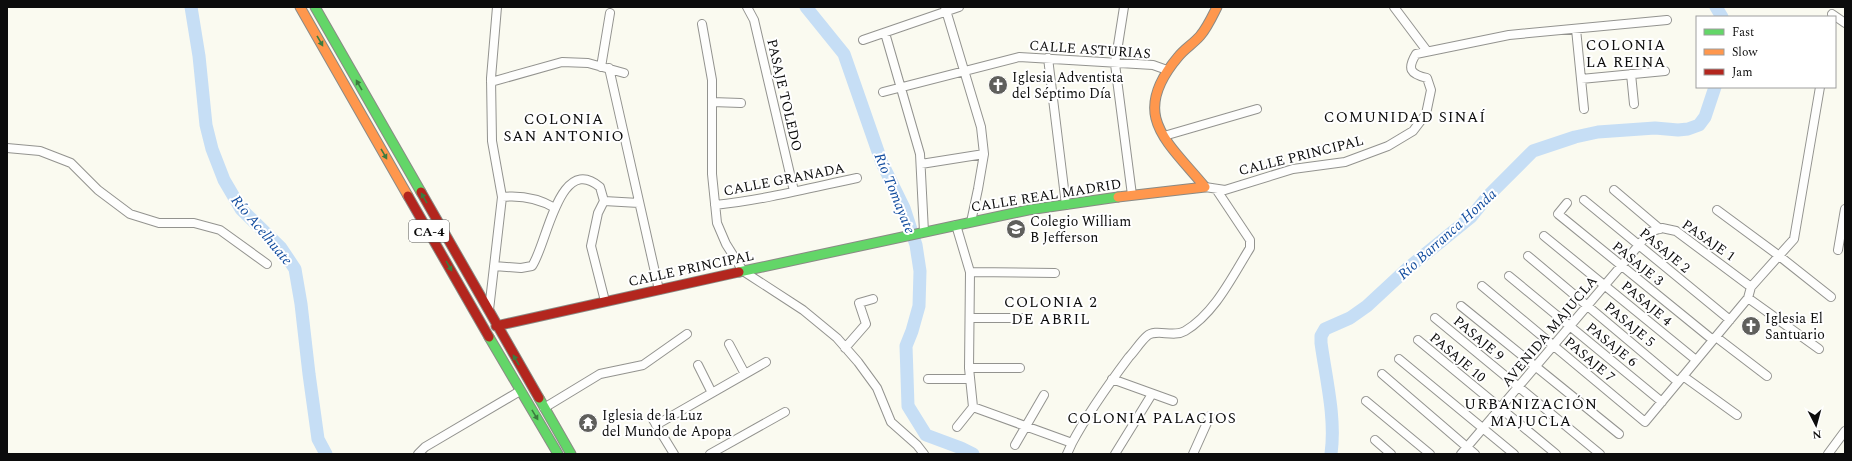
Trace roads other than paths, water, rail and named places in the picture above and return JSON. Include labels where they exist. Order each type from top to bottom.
[{"type":"main road","name":"CA-4","points":[[300,7],[520,391],[558,454]]},
{"type":"main road","name":"CA-4","points":[[315,7],[496,326],[571,454]]},
{"type":"main road","points":[[1205,187],[1164,136],[1153,116],[1152,106],[1156,88],[1167,70],[1204,32],[1217,7]]},
{"type":"main road","name":"CALLE REAL MADRID","points":[[892,239],[1066,204],[1205,187]]},
{"type":"main road","name":"CALLE PRINCIPAL","points":[[496,326],[892,239]]},
{"type":"street","points":[[488,312],[502,197],[492,141],[491,82],[498,7]]},
{"type":"street","name":"PASAJE TOLEDO","points":[[747,7],[754,20],[794,191]]},
{"type":"street","points":[[863,40],[885,33],[945,9],[959,7]]},
{"type":"street","points":[[1124,7],[1115,64],[1132,195]]},
{"type":"street","points":[[1394,7],[1427,51]]},
{"type":"street","points":[[945,9],[981,128],[984,154],[971,222]]},
{"type":"street","points":[[610,13],[605,67],[660,290]]},
{"type":"street","points":[[1836,16],[1845,23]]},
{"type":"street","name":"CALLE PRINCIPAL","points":[[1205,187],[1225,190],[1293,169],[1345,162],[1388,146],[1413,131],[1426,114],[1431,90],[1427,78],[1418,76],[1412,72],[1410,67],[1416,54],[1510,34],[1667,20]]},
{"type":"street","points":[[702,24],[712,80],[712,174],[715,205],[717,223],[726,244],[743,271],[803,310],[837,338],[877,388],[891,422],[917,445],[924,454]]},
{"type":"street","points":[[1576,29],[1584,109]]},
{"type":"street","points":[[885,33],[902,86],[920,154],[922,233]]},
{"type":"street","name":"CALLE ASTURIAS","points":[[965,71],[1019,57],[1115,64],[1154,65],[1167,70]]},
{"type":"street","points":[[1048,58],[1066,204]]},
{"type":"street","points":[[491,82],[562,62],[588,63],[624,73]]},
{"type":"street","points":[[1581,79],[1665,70]]},
{"type":"street","points":[[883,92],[965,71]]},
{"type":"street","points":[[1630,74],[1634,104]]},
{"type":"street","points":[[1662,402],[1748,298],[1751,287],[1794,239],[1820,88]]},
{"type":"street","points":[[712,102],[741,103]]},
{"type":"street","points":[[1164,136],[1257,109]]},
{"type":"street","points":[[7,148],[40,151],[71,163],[98,190],[130,214],[159,223],[194,223],[220,230],[267,264]]},
{"type":"street","points":[[921,164],[984,154]]},
{"type":"street","points":[[494,266],[521,268],[532,266],[537,259],[555,208],[569,184],[578,179],[586,178],[600,187],[604,201],[598,212],[591,246],[605,301]]},
{"type":"street","name":"CALLE GRANADA","points":[[715,205],[753,201],[857,178]]},
{"type":"street","points":[[1067,454],[1084,421],[1112,379],[1148,335],[1152,333],[1173,335],[1185,332],[1210,310],[1250,248],[1250,240],[1216,189]]},
{"type":"street","name":"PASAJE 1","points":[[1614,190],[1660,228],[1676,231],[1751,287]]},
{"type":"street","points":[[502,197],[525,196],[544,202],[555,208]]},
{"type":"street","name":"PASAJE 2","points":[[1584,200],[1730,320]]},
{"type":"street","points":[[604,201],[639,203]]},
{"type":"street","name":"PASAJE 3","points":[[1566,204],[1558,214],[1621,266],[1714,338]]},
{"type":"street","points":[[1838,250],[1845,209]]},
{"type":"street","points":[[1717,210],[1831,297]]},
{"type":"street","points":[[956,225],[970,272],[969,368],[973,407],[957,427]]},
{"type":"street","name":"AVENIDA MAJUCLA","points":[[1461,454],[1650,232],[1660,228]]},
{"type":"street","name":"PASAJE 4","points":[[1544,236],[1696,360]]},
{"type":"street","name":"PASAJE 5","points":[[1528,256],[1587,306],[1681,379]]},
{"type":"street","points":[[970,272],[1055,273]]},
{"type":"street","name":"PASAJE 6","points":[[1509,276],[1662,402]]},
{"type":"street","name":"PASAJE 7","points":[[1482,286],[1645,422],[1662,402]]},
{"type":"street","points":[[1748,298],[1819,349]]},
{"type":"street","points":[[845,348],[866,324],[859,303],[873,299]]},
{"type":"street","points":[[1461,306],[1619,434]]},
{"type":"street","points":[[970,318],[1023,318]]},
{"type":"street","name":"PASAJE 9","points":[[1435,318],[1600,454]]},
{"type":"street","points":[[544,408],[600,374],[644,365],[687,334]]},
{"type":"street","points":[[1714,338],[1767,376]]},
{"type":"street","name":"PASAJE 10","points":[[1418,340],[1556,454]]},
{"type":"street","points":[[729,344],[745,374]]},
{"type":"street","points":[[1399,359],[1514,454]]},
{"type":"street","points":[[674,454],[654,421],[712,393],[766,362]]},
{"type":"street","points":[[698,365],[712,393]]},
{"type":"street","points":[[969,368],[1020,368]]},
{"type":"street","points":[[1382,374],[1475,454]]},
{"type":"street","points":[[928,379],[970,378]]},
{"type":"street","points":[[1112,379],[1173,401]]},
{"type":"street","points":[[1681,379],[1737,414]]},
{"type":"street","points":[[418,454],[425,447],[520,391]]},
{"type":"street","points":[[1115,454],[1152,394]]},
{"type":"street","points":[[1015,445],[1044,395]]},
{"type":"street","points":[[1366,401],[1430,454]]},
{"type":"street","points":[[973,407],[1072,443]]},
{"type":"street","points":[[710,454],[785,412]]},
{"type":"street","points":[[1193,454],[1210,416]]},
{"type":"street","points":[[1828,454],[1845,431]]},
{"type":"street","points":[[1375,440],[1391,454]]},
{"type":"waterway","name":"Río Acelhuate","points":[[191,7],[199,56],[206,125],[212,149],[224,180],[241,209],[281,248],[295,269],[301,304],[318,439],[326,454]]},
{"type":"waterway","name":"Río Tomayate","points":[[806,7],[844,54],[882,163],[904,208],[916,245],[920,271],[919,306],[906,346],[908,406],[926,435],[973,454]]},
{"type":"waterway","name":"Río Barranca Honda","points":[[1716,7],[1721,16]]},
{"type":"waterway","name":"Río Barranca Honda","points":[[1331,454],[1331,413],[1321,343],[1321,336],[1325,329],[1350,318],[1367,306],[1408,268],[1471,217],[1488,196],[1533,151],[1575,137],[1598,132],[1655,128],[1678,130],[1688,129],[1699,125],[1705,117],[1715,88]]},
{"type":"place","name":"Iglesia Adventista del Séptimo Día","points":[[998,85]]},
{"type":"place","name":"Colegio William B Jefferson","points":[[1016,229]]},
{"type":"place","name":"Iglesia El Santuario","points":[[1751,326]]},
{"type":"place","name":"Iglesia de la Luz del Mundo de Apopa","points":[[588,423]]},
{"type":"district","name":"COLONIA LA REINA","points":[[1626,54]]},
{"type":"district","name":"COMUNIDAD SINAÍ","points":[[1405,117]]},
{"type":"district","name":"COLONIA SAN ANTONIO","points":[[564,128]]},
{"type":"district","name":"COLONIA 2 DE ABRIL","points":[[1051,310]]},
{"type":"district","name":"URBANIZACIÓN MAJUCLA","points":[[1531,412]]},
{"type":"district","name":"COLONIA PALACIOS","points":[[1152,418]]}]
